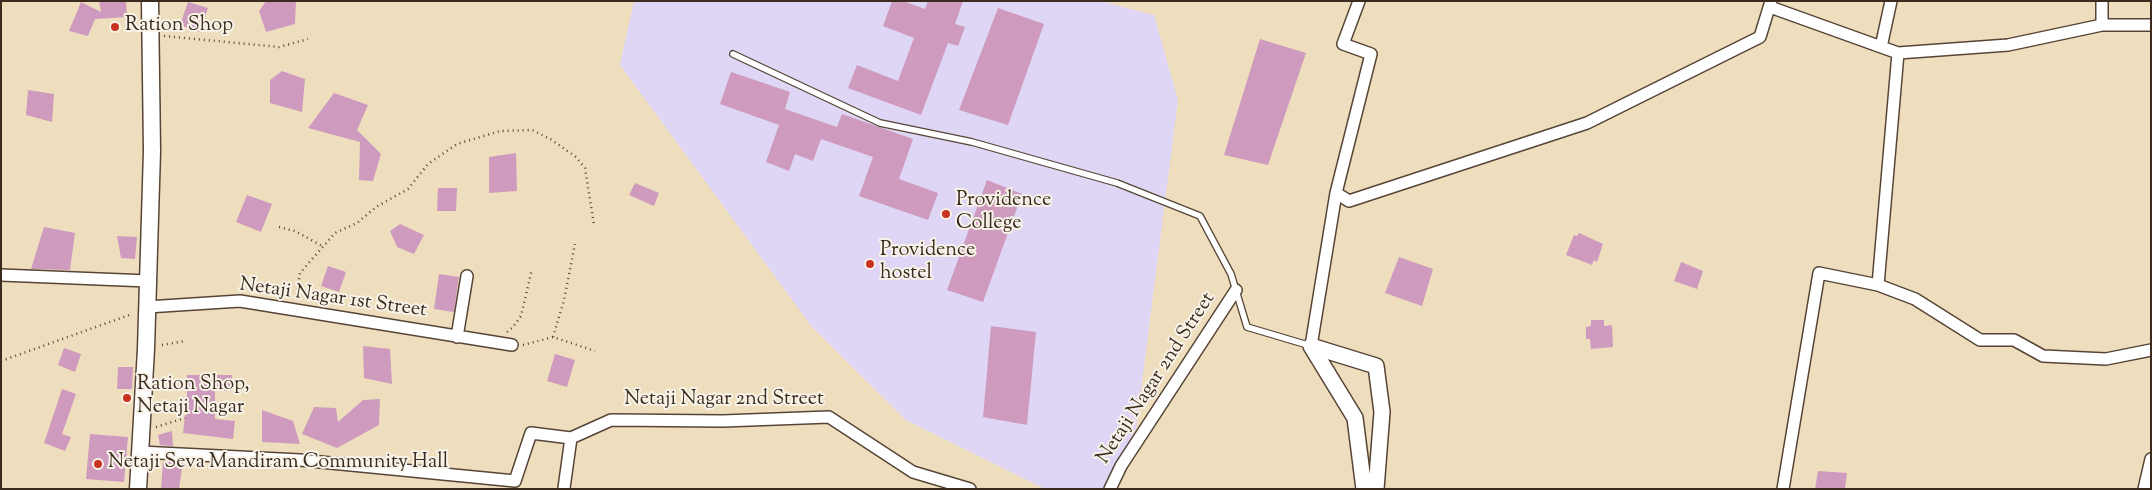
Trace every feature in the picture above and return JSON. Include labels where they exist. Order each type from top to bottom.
[{"type":"main road","points":[[138,489],[146,349],[152,151],[150,1]]},
{"type":"street","points":[[1358,1],[1343,44],[1371,54],[1336,194],[1311,346],[1355,418],[1364,489]]},
{"type":"street","points":[[1881,47],[1891,1]]},
{"type":"street","points":[[2102,1],[2102,25]]},
{"type":"street","points":[[1336,194],[1349,201],[1587,123],[1760,37],[1770,4],[1898,53],[2008,45],[2102,25],[2151,26]]},
{"type":"street","points":[[1878,285],[1898,53]]},
{"type":"street","points":[[1783,489],[1819,273],[1878,285],[1915,300],[1980,340],[2014,340],[2043,356],[2106,359],[2151,350]]},
{"type":"street","points":[[1,275],[148,282]]},
{"type":"street","points":[[457,336],[467,276]]},
{"type":"street","name":"Netaji Nagar 2nd Street","points":[[1110,489],[1121,466],[1236,290]]},
{"type":"street","name":"Netaji Nagar 1st Street","points":[[147,308],[240,301],[512,345]]},
{"type":"street","points":[[1311,346],[1376,366],[1382,412],[1376,489]]},
{"type":"street","name":"Netaji Nagar 2nd Street","points":[[571,438],[612,420],[724,421],[828,417],[913,472],[936,484],[970,489]]},
{"type":"street","points":[[140,452],[300,460],[515,481],[531,433],[571,438],[564,488]]},
{"type":"street","points":[[2144,489],[2151,459]]},
{"type":"lane","points":[[733,54],[880,124],[972,142],[1117,183],[1200,216],[1231,274],[1247,327],[1311,346]]},
{"type":"path","points":[[150,35],[279,47],[308,39]]},
{"type":"path","points":[[294,309],[300,273],[335,233],[357,223],[376,206],[408,189],[428,164],[457,144],[511,129],[532,130],[543,134],[576,157],[585,168],[594,225]]},
{"type":"path","points":[[279,227],[295,231],[324,247]]},
{"type":"path","points":[[553,337],[575,244]]},
{"type":"path","points":[[491,342],[513,327],[521,316],[532,269]]},
{"type":"path","points":[[1,362],[147,308]]},
{"type":"path","points":[[512,345],[529,344],[553,337],[595,351]]},
{"type":"path","points":[[146,349],[185,341]]},
{"type":"path","points":[[144,392],[168,387],[185,387]]},
{"type":"path","points":[[142,429],[185,418]]},
{"type":"shaded area","name":"Providence College","points":[[634,1],[1100,1],[1154,15],[1178,100],[1136,429],[1103,489],[1045,489],[906,420],[812,327],[620,65]]},
{"type":"building","points":[[99,1],[126,1],[127,17],[95,19],[88,36],[69,31],[81,2],[101,12]]},
{"type":"building","points":[[266,1],[296,1],[295,24],[266,32],[259,11]]},
{"type":"building","points":[[892,1],[903,1],[925,9],[928,1],[963,1],[955,24],[965,27],[958,46],[948,43],[921,115],[848,88],[857,65],[898,81],[914,38],[883,26]]},
{"type":"building","points":[[188,2],[208,8],[200,32],[180,25]]},
{"type":"building","points":[[998,8],[1044,24],[1008,125],[959,110]]},
{"type":"building","points":[[1260,39],[1306,53],[1268,165],[1224,155]]},
{"type":"building","points":[[282,71],[305,79],[302,112],[270,103],[270,80]]},
{"type":"building","points":[[731,72],[790,92],[785,109],[837,127],[842,114],[913,139],[899,179],[938,193],[928,220],[859,196],[873,157],[821,139],[813,161],[795,154],[789,171],[766,162],[779,125],[720,104]]},
{"type":"building","points":[[28,90],[54,94],[52,122],[26,115]]},
{"type":"building","points":[[334,93],[368,105],[357,130],[381,154],[373,181],[359,180],[360,142],[308,128]]},
{"type":"building","points":[[516,153],[517,191],[489,193],[489,157]]},
{"type":"building","points":[[987,180],[1022,194],[983,302],[947,290]]},
{"type":"building","points":[[635,183],[659,193],[654,206],[629,195]]},
{"type":"building","points":[[438,188],[457,188],[456,211],[437,211]]},
{"type":"building","points":[[247,195],[272,204],[261,232],[236,222]]},
{"type":"building","points":[[400,224],[424,235],[414,254],[397,247],[390,231]]},
{"type":"building","points":[[44,227],[75,233],[70,270],[31,269]]},
{"type":"building","points":[[1579,233],[1603,244],[1597,262],[1594,260],[1592,265],[1566,255],[1574,235],[1577,236]]},
{"type":"building","points":[[117,236],[137,237],[135,259],[121,258]]},
{"type":"building","points":[[1399,257],[1433,269],[1422,306],[1385,293]]},
{"type":"building","points":[[1681,262],[1703,271],[1697,289],[1674,281]]},
{"type":"building","points":[[328,266],[346,272],[339,292],[321,286]]},
{"type":"building","points":[[439,274],[459,277],[454,312],[434,309]]},
{"type":"building","points":[[1591,320],[1604,320],[1604,326],[1612,325],[1613,347],[1591,349],[1590,339],[1586,339],[1586,327],[1591,326]]},
{"type":"building","points":[[991,326],[1036,332],[1027,425],[983,417]]},
{"type":"building","points":[[363,346],[390,349],[392,384],[364,378]]},
{"type":"building","points":[[64,348],[81,354],[75,372],[58,365]]},
{"type":"building","points":[[555,354],[575,360],[567,387],[547,381]]},
{"type":"building","points":[[118,367],[133,367],[132,389],[117,389]]},
{"type":"building","points":[[187,375],[232,375],[232,391],[215,391],[215,419],[235,421],[233,439],[183,433],[185,415],[187,415]]},
{"type":"building","points":[[62,389],[76,394],[62,434],[71,437],[65,451],[44,443]]},
{"type":"building","points":[[380,399],[379,425],[337,448],[302,434],[314,407],[336,408],[338,422],[363,400]]},
{"type":"building","points":[[262,410],[293,421],[300,444],[262,442]]},
{"type":"building","points":[[172,431],[173,446],[160,445],[158,435]]},
{"type":"building","points":[[90,434],[128,437],[124,482],[86,479]]},
{"type":"building","points":[[163,461],[183,462],[179,489],[161,489]]},
{"type":"building","points":[[1818,471],[1847,473],[1845,489],[1815,489]]},
{"type":"place","name":"Ration Shop","points":[[115,27]]},
{"type":"place","name":"Providence College","points":[[946,214]]},
{"type":"place","name":"Providence hostel","points":[[870,264]]},
{"type":"place","name":"Ration Shop, Netaji Nagar","points":[[127,398]]},
{"type":"place","name":"Netaji Seva Mandiram Community Hall","points":[[98,464]]}]
